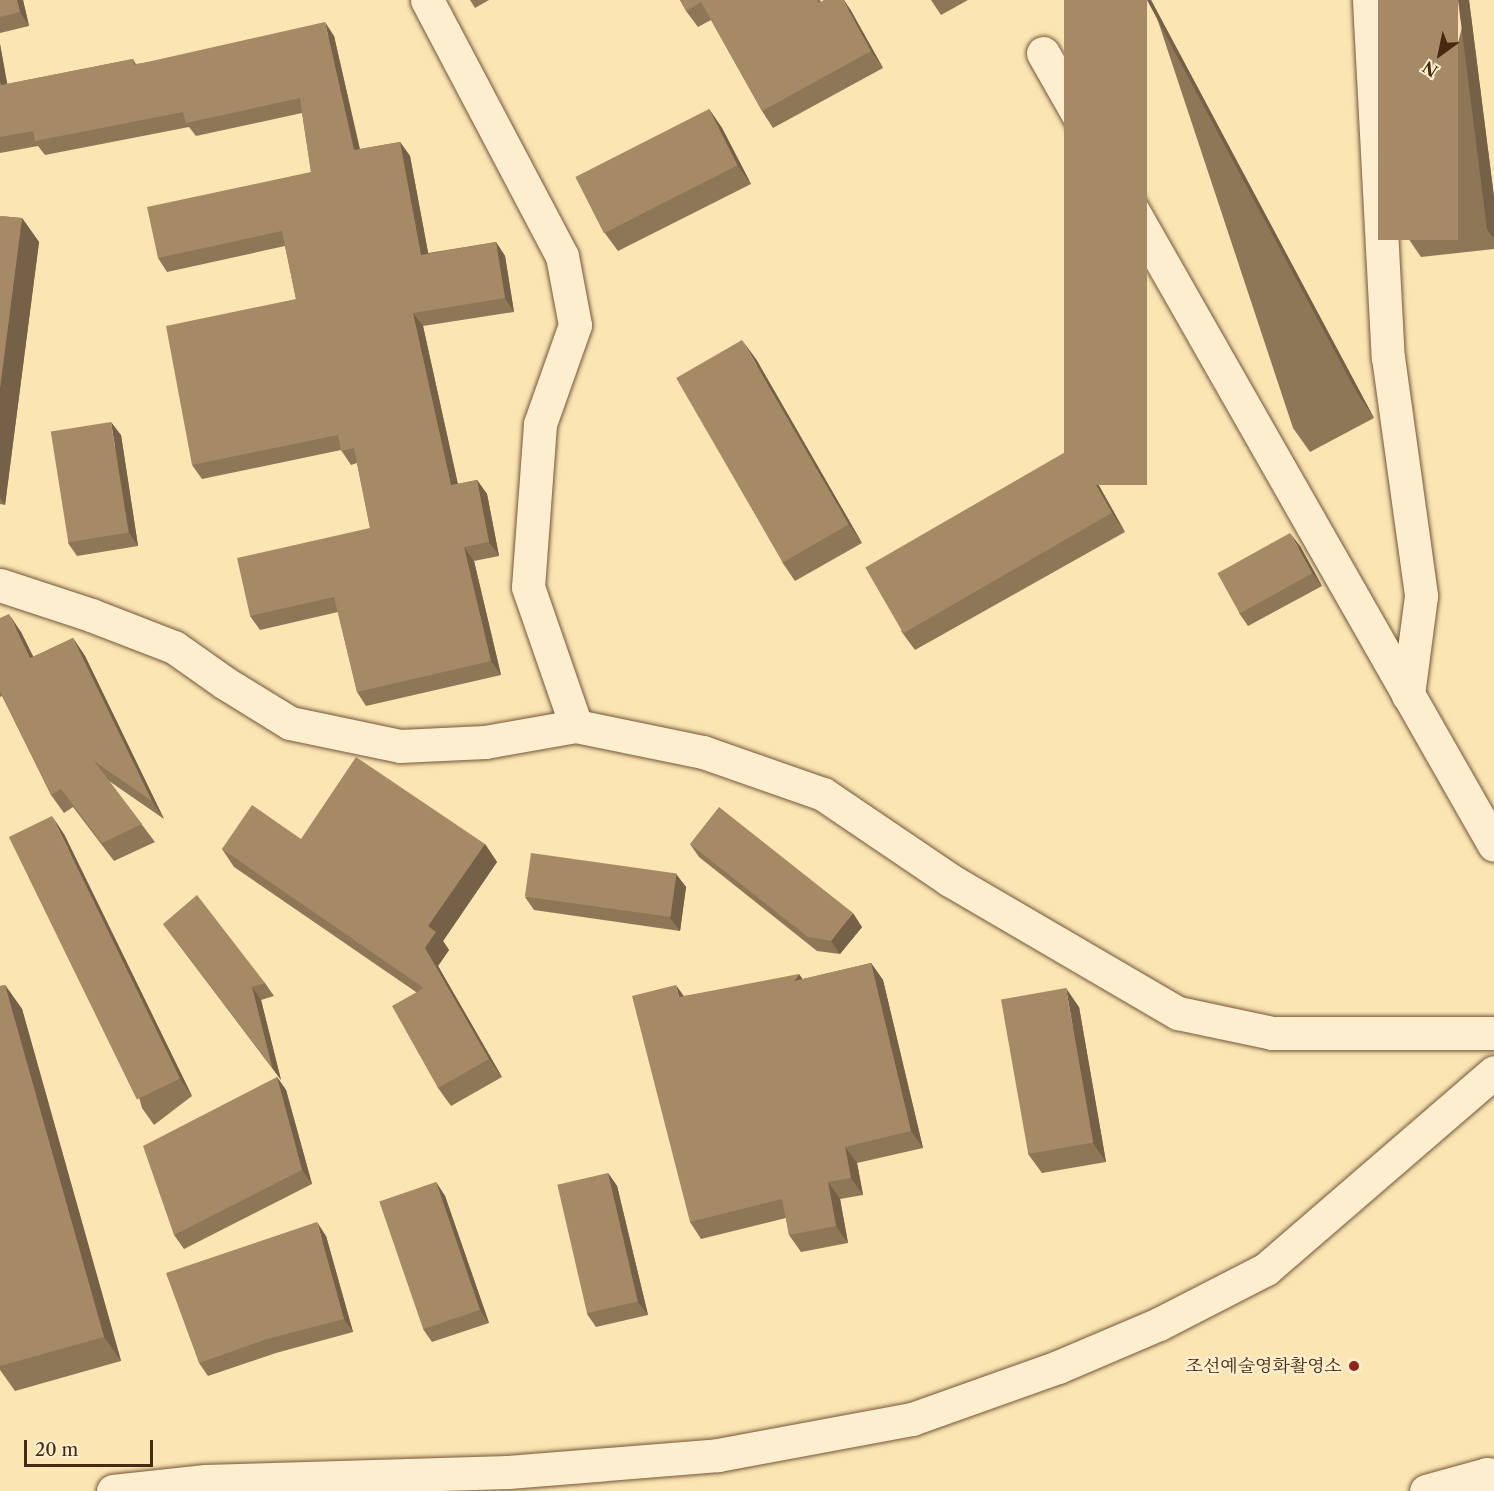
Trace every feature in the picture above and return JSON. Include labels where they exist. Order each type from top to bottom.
[{"type":"street","points":[[427,0],[562,256],[575,325],[540,424],[528,588],[576,726]]},
{"type":"street","points":[[1369,0],[1388,357],[1420,596],[1408,695]]},
{"type":"street","points":[[1043,53],[1494,844]]},
{"type":"street","points":[[0,585],[91,615],[174,648],[290,723],[400,746],[485,742],[576,726],[703,752],[824,794],[950,880],[1178,1013],[1272,1033],[1494,1034]]},
{"type":"street","points":[[112,1491],[205,1481],[508,1472],[706,1456],[912,1419],[1058,1366],[1159,1324],[1266,1269],[1494,1072]]},
{"type":"street","points":[[1426,1491],[1490,1474]]},
{"type":"building","points":[[0,0],[17,0],[20,12],[0,17]]},
{"type":"building","points":[[680,0],[817,0],[819,3],[824,0],[843,0],[871,51],[762,111],[701,2],[686,11]]},
{"type":"building","points":[[1064,0],[1147,0],[1147,485],[1064,485]]},
{"type":"building","points":[[1378,0],[1458,0],[1458,240],[1378,240]]},
{"type":"building","points":[[325,22],[354,150],[400,142],[421,255],[496,242],[505,298],[413,313],[451,485],[477,480],[489,542],[464,547],[491,661],[357,692],[334,597],[250,616],[237,558],[370,528],[354,448],[341,451],[338,435],[192,465],[166,326],[296,299],[282,231],[158,258],[147,207],[311,172],[300,98],[186,123],[183,112],[35,141],[33,131],[0,137],[0,82],[1,85],[133,59],[134,65]]},
{"type":"building","points":[[709,109],[738,165],[604,233],[575,177]]},
{"type":"building","points":[[0,216],[22,218],[0,388]]},
{"type":"building","points":[[742,340],[848,524],[783,562],[676,378]]},
{"type":"building","points":[[111,422],[129,533],[68,542],[51,432]]},
{"type":"building","points":[[1074,447],[1112,513],[903,633],[865,568]]},
{"type":"building","points":[[1290,533],[1312,573],[1240,613],[1217,573]]},
{"type":"building","points":[[9,614],[30,658],[73,638],[152,801],[94,761],[142,824],[102,843],[61,789],[51,795],[0,691],[0,618]]},
{"type":"building","points":[[356,757],[485,844],[428,926],[436,932],[425,948],[489,1059],[438,1088],[392,1006],[424,988],[222,849],[252,805],[301,839]]},
{"type":"building","points":[[719,807],[853,913],[831,941],[808,937],[690,844]]},
{"type":"building","points":[[52,816],[180,1078],[137,1099],[9,837]]},
{"type":"building","points":[[531,853],[677,873],[670,917],[525,897]]},
{"type":"building","points":[[197,895],[265,983],[252,987],[272,1067],[163,924]]},
{"type":"building","points":[[871,963],[911,1131],[845,1147],[851,1178],[828,1182],[836,1226],[789,1235],[782,1199],[690,1222],[632,996],[676,985],[679,997],[799,974],[794,981]]},
{"type":"building","points":[[5,985],[104,1337],[0,1366],[0,986]]},
{"type":"building","points":[[1066,988],[1093,1143],[1028,1154],[1001,999]]},
{"type":"building","points":[[277,1077],[302,1170],[174,1235],[143,1146]]},
{"type":"building","points":[[608,1173],[638,1302],[587,1313],[557,1185]]},
{"type":"building","points":[[436,1182],[480,1310],[423,1329],[379,1202]]},
{"type":"building","points":[[317,1222],[344,1319],[267,1339],[199,1363],[166,1273]]},
{"type":"place","name":"조선예술영화촬영소","points":[[1354,1366]]}]
